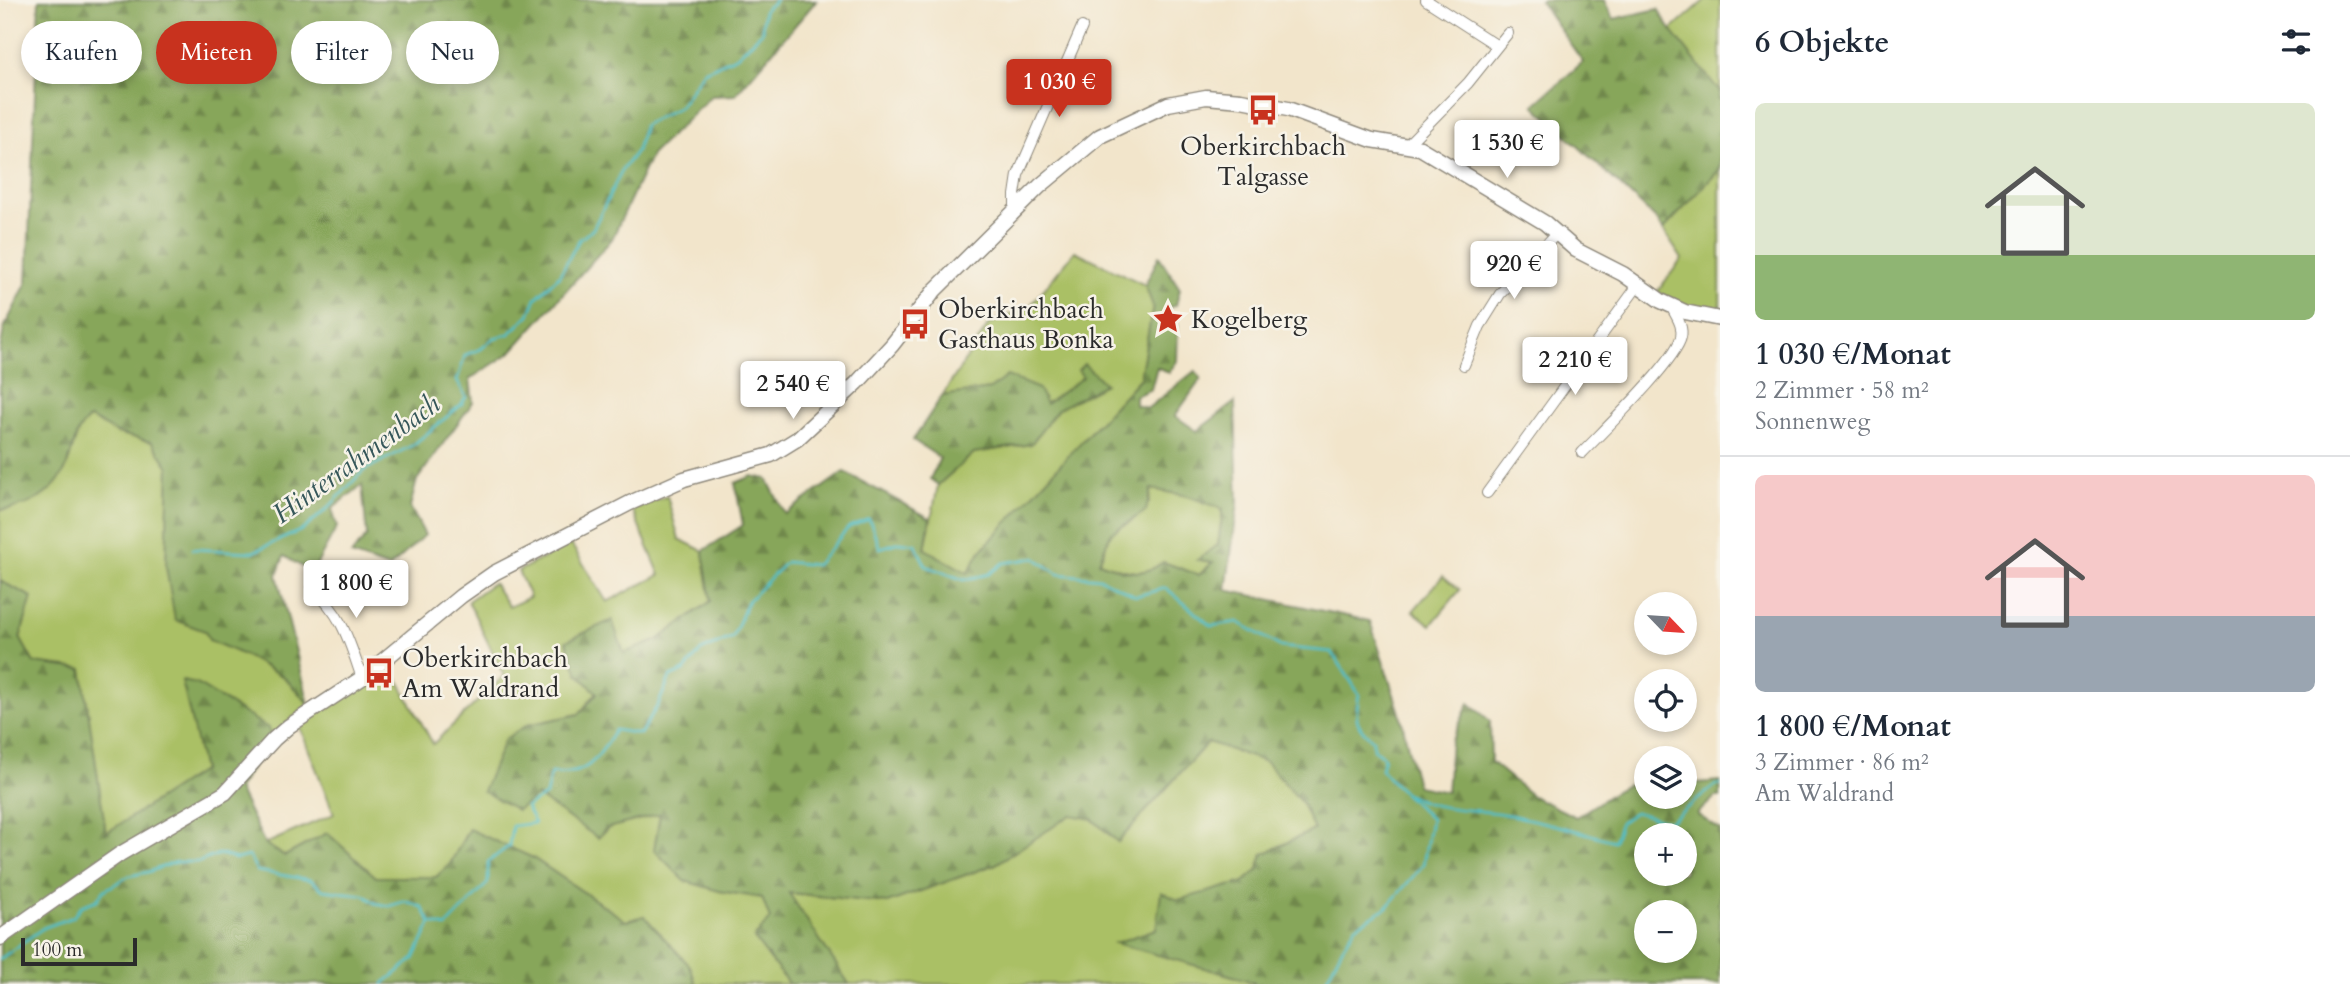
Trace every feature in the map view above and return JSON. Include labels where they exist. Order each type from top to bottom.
[{"type":"street","points":[[1426,0],[1496,45]]},
{"type":"street","points":[[1016,209],[1014,195],[1018,175],[1082,27]]},
{"type":"street","points":[[1407,145],[1468,83],[1508,33]]},
{"type":"street","points":[[0,938],[120,854],[225,793],[289,726],[362,678],[461,596],[494,573],[640,498],[693,476],[762,458],[797,439],[857,383],[892,345],[935,290],[1016,209],[1100,136],[1168,104],[1199,98],[1228,98],[1288,109],[1373,140],[1420,148],[1545,223],[1576,250],[1639,284],[1671,306],[1685,312],[1720,319]]},
{"type":"street","points":[[1464,365],[1480,326],[1500,294],[1557,233]]},
{"type":"street","points":[[1487,493],[1639,284]]},
{"type":"street","points":[[1582,453],[1676,348],[1681,328],[1671,306]]},
{"type":"street","points":[[312,588],[330,604],[349,638],[362,678]]},
{"type":"green space","points":[[39,0],[817,0],[735,95],[711,96],[651,155],[612,239],[510,353],[470,379],[473,402],[417,480],[410,507],[425,535],[389,568],[351,555],[367,536],[362,485],[332,509],[337,527],[312,573],[284,556],[277,575],[309,704],[284,677],[209,640],[205,631],[175,620],[166,567],[169,467],[152,442],[117,433],[90,418],[76,436],[64,472],[52,488],[20,507],[0,510],[0,351],[4,328],[27,282],[35,84],[142,84],[142,21],[38,21]]},
{"type":"green space","points":[[1604,0],[1613,19],[1658,9],[1671,30],[1720,92],[1720,169],[1663,230],[1656,219],[1534,105],[1583,62],[1540,1]]},
{"type":"green space","points":[[1705,0],[1720,0],[1720,92],[1671,30]]},
{"type":"green space","points":[[1720,169],[1720,312],[1692,309],[1657,292],[1682,259],[1663,230]]},
{"type":"green space","points":[[1075,251],[1145,285],[1153,306],[1140,378],[979,553],[968,573],[925,549],[938,485],[974,453],[1031,444],[1058,409],[1105,384],[1084,377],[1045,404],[990,389],[942,396],[989,324],[1031,305]]},
{"type":"green space","points":[[1159,256],[1180,289],[1176,305],[1168,308],[1167,317],[1178,325],[1177,361],[1169,373],[1157,367],[1151,389],[1135,396],[1135,405],[1148,408],[1195,371],[1201,379],[1175,416],[1197,431],[1235,402],[1238,503],[1226,590],[1370,621],[1400,713],[1417,786],[1447,792],[1451,742],[1469,703],[1490,721],[1491,762],[1532,796],[1576,817],[1626,785],[1634,785],[1634,809],[1697,809],[1697,783],[1720,781],[1720,797],[1715,797],[1697,814],[1720,830],[1720,984],[1253,984],[1254,982],[1115,943],[1156,929],[1161,892],[1178,900],[1244,882],[1258,870],[1263,854],[1314,830],[1302,803],[1266,762],[1208,742],[1118,842],[1092,819],[1071,815],[996,864],[887,903],[789,893],[849,984],[789,984],[754,938],[770,919],[762,898],[719,891],[685,881],[654,850],[660,814],[608,828],[598,838],[537,796],[517,810],[483,791],[505,739],[527,725],[579,714],[597,693],[578,674],[566,641],[612,620],[624,653],[656,641],[711,601],[703,551],[743,525],[735,483],[752,476],[767,479],[785,514],[844,472],[930,518],[925,549],[968,573],[979,553],[1140,378],[1153,306],[1145,285]],"holes":[[[1151,489],[1188,496],[1223,509],[1218,545],[1197,560],[1213,562],[1199,575],[1163,562],[1140,572],[1099,562],[1111,533],[1146,511]]]},
{"type":"green space","points":[[1084,364],[1105,384],[1058,409],[1031,444],[974,453],[938,485],[930,479],[940,458],[913,440],[942,396],[990,389],[1007,376],[1039,389],[1046,404],[1083,377],[1078,370]]},
{"type":"green space","points":[[90,418],[117,433],[152,442],[169,467],[166,567],[210,640],[284,677],[309,704],[271,737],[183,681],[203,770],[106,834],[82,670],[34,663],[20,638],[32,597],[0,581],[0,510],[11,509],[64,472],[80,426]]},
{"type":"green space","points":[[1151,489],[1188,496],[1223,509],[1218,545],[1198,560],[1214,562],[1199,575],[1163,562],[1140,572],[1099,562],[1111,533],[1133,520],[1149,502]]},
{"type":"green space","points":[[667,496],[679,539],[703,551],[711,601],[656,641],[578,674],[597,692],[579,714],[527,725],[537,796],[598,838],[608,828],[660,814],[719,891],[762,897],[770,919],[754,938],[789,984],[696,984],[690,966],[533,858],[468,830],[450,864],[436,877],[376,877],[327,833],[285,856],[265,844],[334,814],[299,725],[389,663],[433,744],[504,676],[468,601],[493,583],[509,607],[530,597],[518,571],[571,544],[607,602],[660,575],[632,509]]},
{"type":"green space","points":[[1443,576],[1460,590],[1431,625],[1413,611]]},
{"type":"green space","points":[[0,581],[32,597],[20,638],[34,663],[82,669],[106,833],[203,770],[182,681],[197,684],[268,728],[271,737],[238,789],[265,844],[285,856],[327,833],[376,877],[436,877],[450,864],[469,829],[533,858],[626,921],[644,916],[690,966],[696,984],[0,984]]},
{"type":"green space","points":[[1208,742],[1266,762],[1302,803],[1314,830],[1263,854],[1258,870],[1244,882],[1178,901],[1156,929],[1117,943],[1255,982],[1253,984],[849,984],[788,893],[887,903],[996,864],[1071,814],[1092,819],[1118,842]]},
{"type":"waterway","name":"Hinterrahmenbach","points":[[192,549],[253,552],[304,529],[363,471],[413,445],[461,405],[466,397],[457,381],[465,355],[481,349],[494,338],[509,334],[529,315],[536,298],[559,276],[579,240],[593,229],[622,170],[637,150],[644,125],[679,107],[704,71],[737,56],[762,32],[764,10],[776,0]]},
{"type":"waterway","points":[[383,984],[414,959],[431,923],[446,927],[488,883],[488,862],[509,846],[512,826],[535,823],[526,807],[546,795],[551,773],[583,769],[603,750],[615,730],[640,734],[658,705],[670,677],[684,671],[701,651],[733,637],[748,601],[786,562],[816,565],[849,527],[869,519],[880,548],[900,542],[915,544],[926,566],[964,580],[989,574],[1003,563],[1035,558],[1058,574],[1100,578],[1136,596],[1166,588],[1211,626],[1238,622],[1281,647],[1332,652],[1359,694],[1357,720],[1362,730],[1373,740],[1373,749],[1384,757],[1381,769],[1400,789],[1423,802],[1518,816],[1614,841],[1621,822],[1635,812],[1669,822],[1716,785],[1720,785]]},
{"type":"waterway","points":[[1324,984],[1356,926],[1386,908],[1423,865],[1431,819],[1404,793]]},
{"type":"waterway","points":[[0,959],[43,928],[73,917],[81,906],[97,900],[103,891],[129,876],[176,862],[199,862],[219,854],[236,859],[249,856],[257,871],[311,880],[323,890],[364,895],[375,903],[389,906],[405,901],[422,907],[431,923]]},
{"type":"place","name":"Oberkirchbach Talgasse","points":[[1263,110]]},
{"type":"place","name":"Kogelberg","points":[[1168,319]]},
{"type":"place","name":"Oberkirchbach Gasthaus Bonka","points":[[915,324]]},
{"type":"place","name":"Oberkirchbach Am Waldrand","points":[[379,673]]}]
